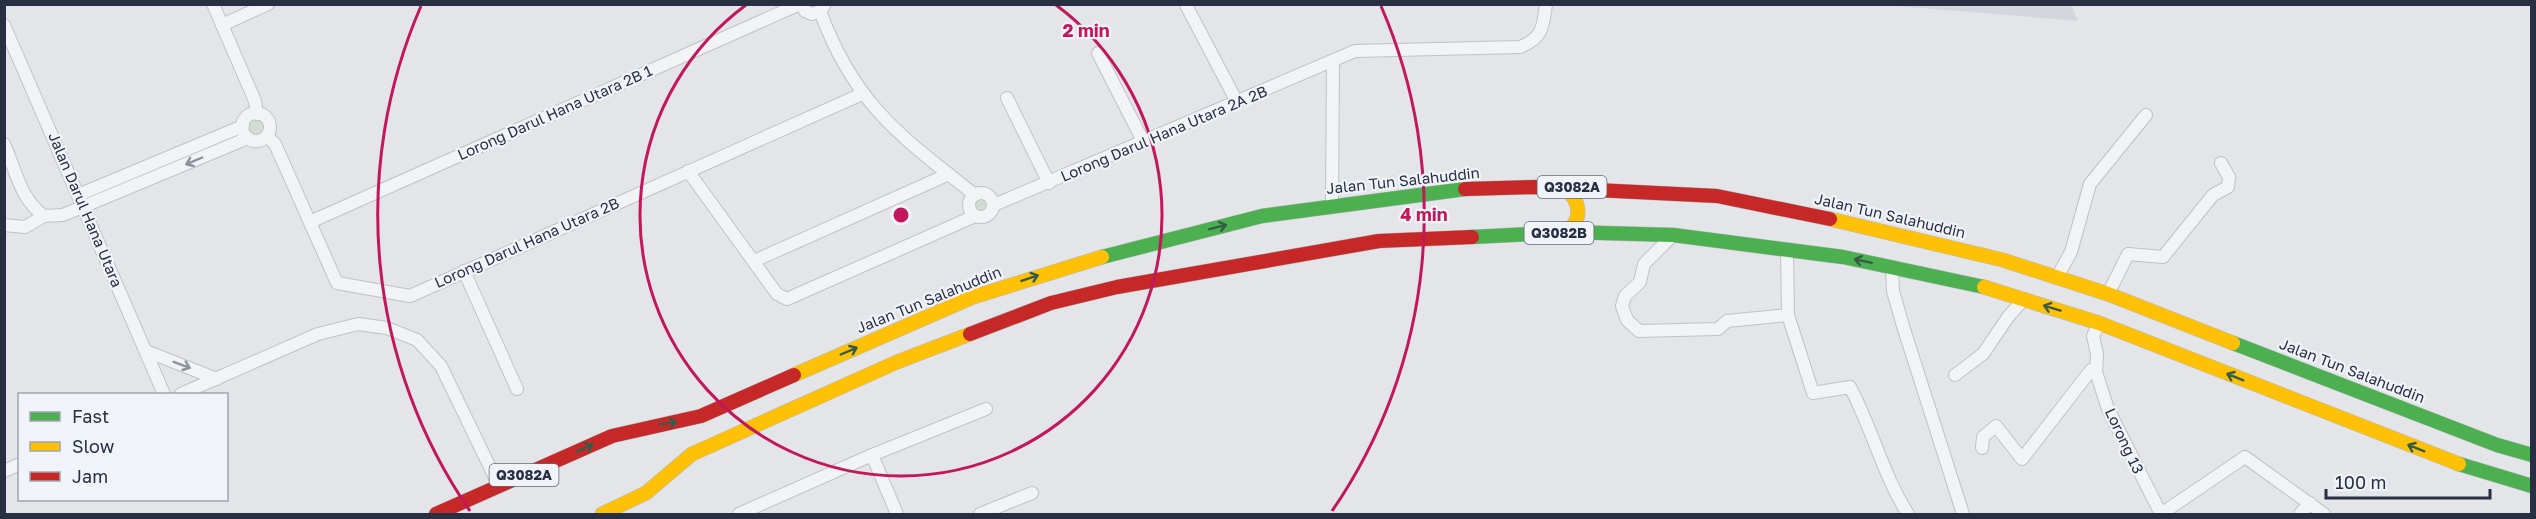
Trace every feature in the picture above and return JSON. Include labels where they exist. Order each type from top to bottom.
[{"type":"highway","name":"Jalan Tun Salahuddin","points":[[436,514],[612,436],[634,429],[701,416],[973,297],[1146,244],[1262,216],[1453,189],[1564,187],[1717,196],[1892,232],[2057,277],[2108,294],[2497,445],[2532,455]]},
{"type":"highway","points":[[1564,187],[1578,199],[1580,206],[1575,225],[1567,232]]},
{"type":"highway","name":"Q3082B","points":[[602,514],[646,494],[692,454],[897,362],[1051,303],[1117,287],[1379,241],[1567,232],[1674,236],[1787,249],[1892,267],[1981,286],[2099,323],[2429,453],[2495,477],[2532,486]]},
{"type":"street","points":[[213,4],[255,101],[257,114]]},
{"type":"street","points":[[222,25],[268,4]]},
{"type":"street","points":[[688,171],[777,294],[788,299],[975,216],[988,216],[994,205],[987,195],[975,195],[949,174],[894,129],[862,94],[834,47],[822,8],[808,13],[801,4]]},
{"type":"street","name":"Lorong Darul Hana Utara 2B 1","points":[[310,222],[801,4]]},
{"type":"street","name":"Lorong Darul Hana Utara 2A 2B","points":[[994,205],[1355,51],[1520,47],[1534,41],[1543,27],[1546,4]]},
{"type":"street","points":[[1186,5],[1237,102]]},
{"type":"street","name":"Jalan Darul Hana Utara","points":[[4,25],[164,393]]},
{"type":"street","points":[[1098,53],[1144,142]]},
{"type":"street","points":[[1332,205],[1333,61]]},
{"type":"street","name":"Lorong Darul Hana Utara 2B","points":[[267,136],[275,144],[337,283],[410,296],[862,94]]},
{"type":"street","points":[[1007,98],[1049,183]]},
{"type":"street","points":[[4,225],[25,227],[44,216],[63,215],[248,138],[257,141],[267,136],[269,122],[257,114],[247,118],[243,126],[78,195]]},
{"type":"street","points":[[2057,277],[2071,252],[2090,184],[2146,115]]},
{"type":"street","points":[[243,126],[248,138]]},
{"type":"street","points":[[4,144],[24,198],[31,207],[44,216]]},
{"type":"street","points":[[2108,294],[2128,254],[2163,257],[2213,195],[2228,187],[2229,177],[2221,164]]},
{"type":"street","points":[[754,261],[949,174]]},
{"type":"street","points":[[975,195],[969,206],[975,216]]},
{"type":"street","points":[[1674,236],[1644,264],[1640,282],[1625,296],[1622,306],[1627,320],[1639,331],[1718,329],[1727,321],[1788,315]]},
{"type":"street","points":[[1787,249],[1788,315],[1813,393],[1850,387],[1875,441],[1897,498],[1908,514]]},
{"type":"street","points":[[1892,267],[1893,291],[1903,326],[1963,514]]},
{"type":"street","points":[[465,271],[518,389]]},
{"type":"street","points":[[1955,375],[1983,354],[2008,317],[2024,300]]},
{"type":"street","name":"Lorong 13","points":[[2099,323],[2093,336],[2097,368],[2108,409],[2161,514]]},
{"type":"street","points":[[183,393],[318,334],[358,324],[387,328],[417,340],[441,366],[499,486]]},
{"type":"street","points":[[146,351],[217,379]]},
{"type":"street","points":[[1982,448],[1983,437],[1996,426],[2022,459],[2091,370],[2097,368]]},
{"type":"street","points":[[739,514],[872,455],[986,409]]},
{"type":"street","points":[[872,455],[897,514]]},
{"type":"street","points":[[2161,514],[2245,458],[2324,514]]},
{"type":"street","points":[[4,471],[18,465]]},
{"type":"street","points":[[980,514],[1032,493]]},
{"type":"street","points":[[2300,514],[2310,502]]},
{"type":"shaded area","points":[[1886,5],[2071,5],[2078,21]]},
{"type":"shaded area","points":[[256,118],[262,121],[265,127],[262,133],[256,136],[250,133],[247,127],[250,121]]},
{"type":"shaded area","points":[[981,196],[987,199],[990,205],[987,211],[981,214],[975,211],[972,205],[975,199]]},
{"type":"traffic: fast","points":[[1102,257],[1262,216],[1465,189]]},
{"type":"traffic: fast","points":[[1472,237],[1567,232],[1673,235],[1843,257],[1984,287]]},
{"type":"traffic: fast","points":[[2233,343],[2497,445],[2532,455]]},
{"type":"traffic: fast","points":[[2459,464],[2532,486]]},
{"type":"traffic: slow","points":[[1564,187],[1574,198],[1578,209],[1576,221],[1567,232]]},
{"type":"traffic: slow","points":[[1830,219],[2003,260],[2108,294],[2233,343]]},
{"type":"traffic: slow","points":[[794,375],[973,297],[1102,257]]},
{"type":"traffic: slow","points":[[1984,287],[2099,323],[2459,464]]},
{"type":"traffic: slow","points":[[602,514],[646,493],[692,454],[897,362],[970,334]]},
{"type":"traffic: jam","points":[[1465,189],[1535,187],[1717,196],[1830,219]]},
{"type":"traffic: jam","points":[[970,334],[1051,303],[1117,287],[1379,241],[1472,237]]},
{"type":"traffic: jam","points":[[436,514],[612,436],[701,416],[794,375]]}]
